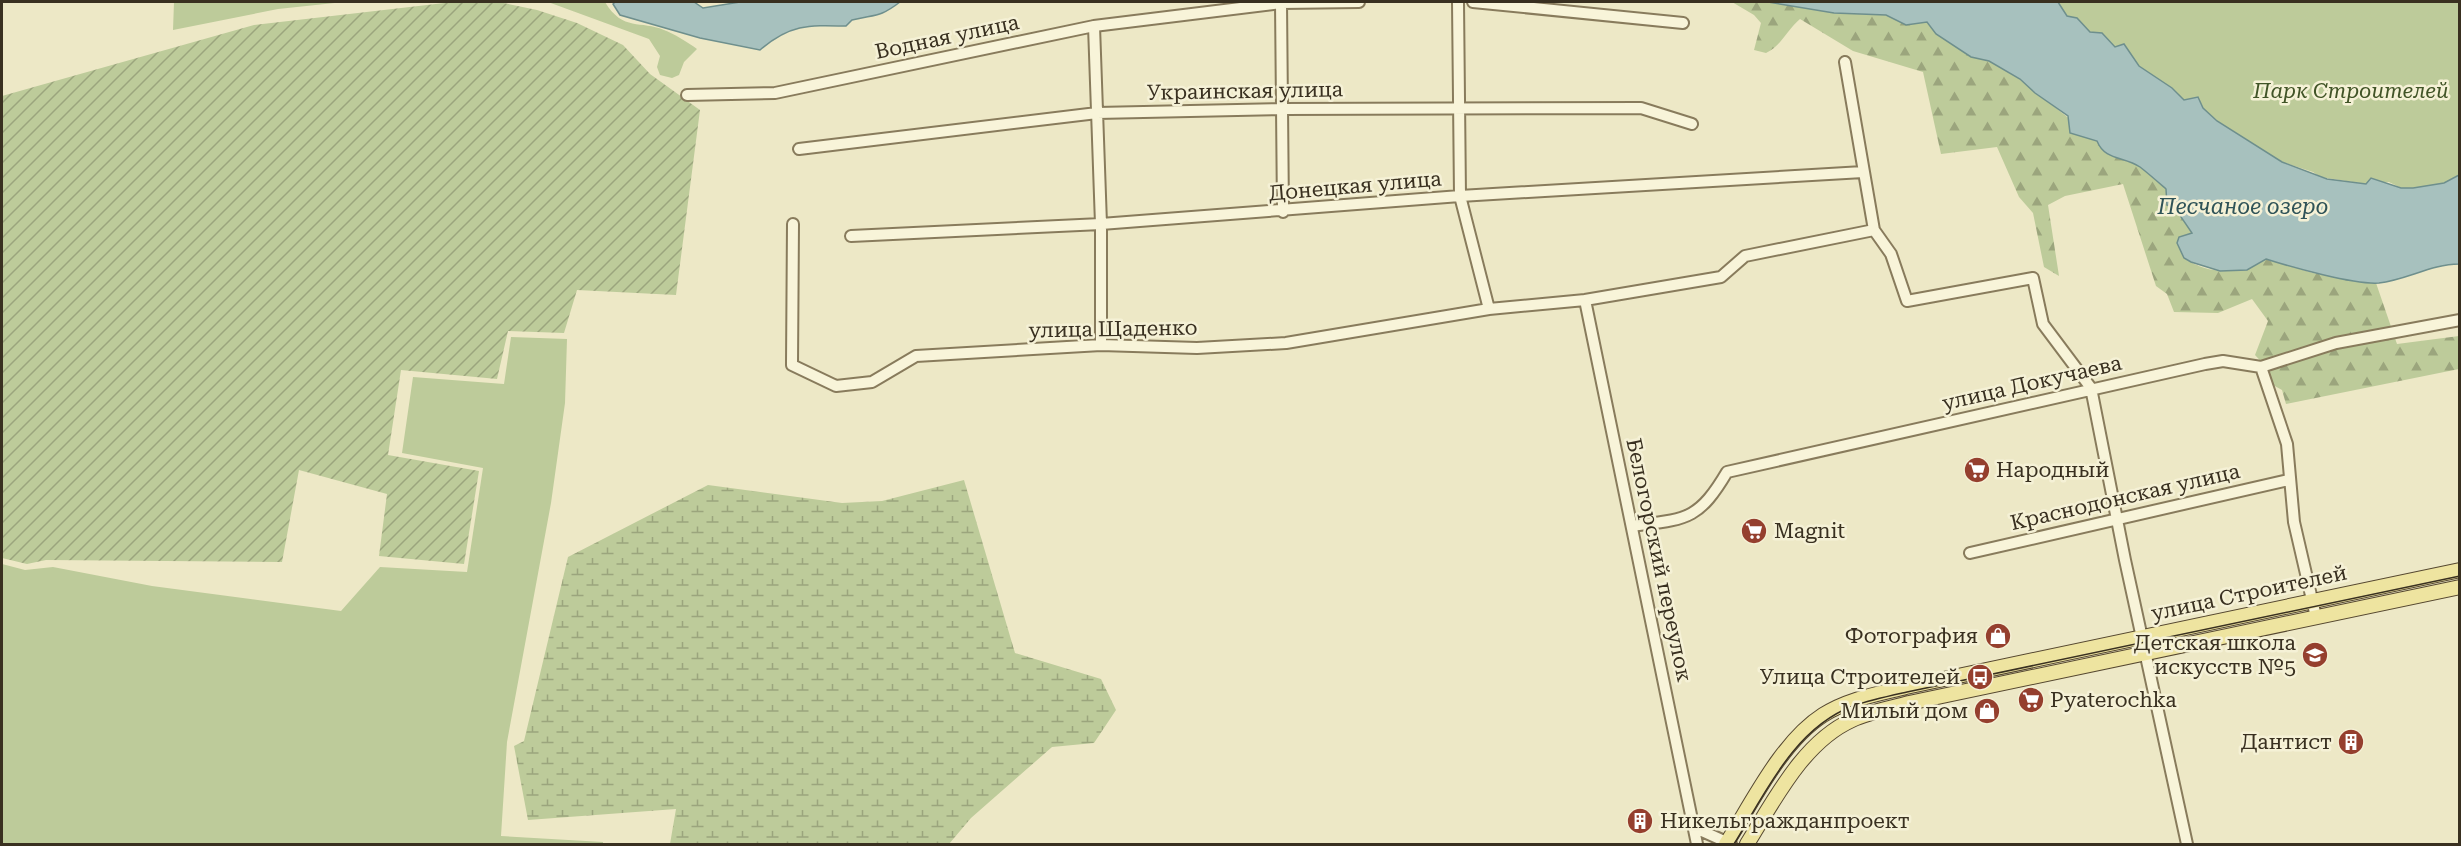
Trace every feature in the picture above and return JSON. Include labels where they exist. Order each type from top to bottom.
[{"type":"main road","name":"улица Строителей","points":[[1728,844],[1736,828],[1794,741],[1822,715],[1850,702],[1906,687],[2457,570]]},
{"type":"main road","name":"улица Строителей","points":[[1753,835],[1810,750],[1829,733],[1852,719],[1909,703],[2459,587]]},
{"type":"street","name":"Водная улица","points":[[687,96],[776,93],[1094,26],[1281,3],[1359,2]]},
{"type":"street","points":[[1458,2],[1460,196],[1489,309]]},
{"type":"street","points":[[1473,2],[1683,23]]},
{"type":"street","points":[[1281,3],[1283,212]]},
{"type":"street","points":[[1094,26],[1101,224],[1101,345]]},
{"type":"street","points":[[1845,62],[1874,230],[1891,254],[1907,301],[2034,278],[2043,324],[2091,388],[2187,844]]},
{"type":"street","name":"Украинская улица","points":[[799,150],[1097,113],[1641,108],[1692,124]]},
{"type":"street","name":"Донецкая улица","points":[[850,236],[1101,224],[1283,212],[1460,196],[1863,172]]},
{"type":"street","name":"улица Щаденко","points":[[793,224],[792,365],[836,386],[872,382],[916,356],[1101,345],[1197,348],[1286,343],[1489,309],[1585,300],[1721,277],[1745,256],[1874,230]]},
{"type":"street","name":"Белогорский переулок","points":[[1585,300],[1697,844]]},
{"type":"street","name":"улица Докучаева","points":[[1632,526],[1660,523],[1694,514],[1714,493],[1727,472],[1942,425],[2091,388],[2223,361],[2261,367],[2336,343],[2460,320]]},
{"type":"street","points":[[2261,367],[2287,444],[2288,480],[2316,617]]},
{"type":"street","name":"Краснодонская улица","points":[[1970,553],[2288,480]]},
{"type":"street","points":[[2457,570],[2459,587]]},
{"type":"street","points":[[2274,609],[2277,625]]},
{"type":"street","points":[[1991,669],[1995,685]]},
{"type":"street","points":[[1906,687],[1909,703]]},
{"type":"street","points":[[1745,814],[1753,835]]},
{"type":"street","points":[[1693,827],[1728,844]]},
{"type":"street","points":[[1736,828],[1753,835]]},
{"type":"green space","points":[[174,2],[344,2],[278,9],[173,30]]},
{"type":"green space","points":[[453,2],[499,2],[537,10],[577,23],[623,45],[650,74],[700,110],[676,295],[577,290],[564,333],[508,331],[497,379],[401,370],[388,455],[479,471],[464,564],[379,556],[387,494],[299,470],[282,562],[46,560],[27,564],[2,558],[2,96],[254,25]]},
{"type":"green space","points":[[548,2],[605,2],[619,18],[633,24],[664,30],[697,49],[684,62],[679,75],[672,78],[660,75],[657,67],[660,56],[649,39]]},
{"type":"green space","points":[[1732,2],[1768,2],[1834,13],[1886,15],[1906,25],[1927,21],[1936,34],[1971,57],[1989,61],[2020,79],[2097,141],[2140,167],[2166,189],[2167,205],[2175,208],[2192,233],[2184,258],[2204,268],[2225,271],[2246,268],[2266,259],[2313,273],[2376,283],[2397,344],[2459,336],[2459,369],[2286,404],[2282,390],[2271,384],[2269,370],[2255,355],[2268,321],[2252,299],[2218,313],[2174,312],[2167,294],[2156,286],[2123,184],[2065,196],[2048,205],[2059,276],[2044,267],[2033,213],[2019,197],[1997,147],[1941,154],[1923,72],[1853,51],[1800,19],[1771,50],[1766,53],[1754,50],[1761,23],[1754,15]]},
{"type":"green space","name":"Парк Строителей","points":[[2058,2],[2459,2],[2459,175],[2444,183],[2401,188],[2389,182],[2366,184],[2320,177],[2313,172],[2282,162],[2217,121],[2203,108],[2198,97],[2184,100],[2172,88],[2139,66],[2124,44],[2115,47],[2102,33],[2090,32],[2077,18],[2067,16]]},
{"type":"green space","points":[[511,337],[567,339],[565,403],[551,503],[507,742],[501,836],[603,842],[603,844],[2,844],[2,564],[25,570],[53,567],[152,586],[341,611],[380,567],[467,572],[483,468],[402,453],[413,377],[504,384]]},
{"type":"green space","points":[[964,480],[1015,653],[1101,679],[1116,710],[1094,743],[1052,747],[971,818],[949,844],[670,844],[676,809],[528,820],[514,746],[524,741],[568,557],[708,485],[842,503],[882,501]]},
{"type":"water","points":[[615,2],[694,2],[703,8],[740,2],[900,2],[882,13],[852,20],[846,26],[810,26],[791,31],[771,41],[760,50],[700,38],[620,15],[613,4]]},
{"type":"water","name":"Песчаное озеро","points":[[1768,2],[2058,2],[2067,16],[2077,18],[2090,32],[2102,33],[2115,47],[2124,44],[2139,66],[2172,88],[2184,100],[2198,97],[2203,108],[2217,121],[2282,162],[2327,179],[2366,184],[2371,178],[2401,188],[2444,183],[2459,175],[2459,264],[2439,267],[2399,279],[2368,283],[2306,271],[2266,259],[2247,270],[2220,271],[2191,262],[2184,258],[2177,243],[2179,237],[2192,233],[2175,208],[2167,205],[2166,189],[2140,167],[2105,152],[2097,141],[2070,133],[2068,116],[2035,93],[2020,79],[1989,61],[1971,57],[1936,34],[1927,22],[1906,25],[1886,15],[1834,13]]},
{"type":"tram line","points":[[1734,844],[1783,764],[1798,746],[1832,716],[1853,706],[1907,692],[2460,576]]},
{"type":"place","name":"Народный","points":[[1977,470]]},
{"type":"place","name":"Magnit","points":[[1754,531]]},
{"type":"place","name":"Фотография","points":[[1998,636]]},
{"type":"place","name":"Детская школа искусств №5","points":[[2315,655]]},
{"type":"place","name":"Улица Строителей","points":[[1980,677]]},
{"type":"place","name":"Pyaterochka","points":[[2031,700]]},
{"type":"place","name":"Милый дом","points":[[1987,711]]},
{"type":"place","name":"Дантист","points":[[2351,742]]},
{"type":"place","name":"Никельгражданпроект","points":[[1640,821]]}]
